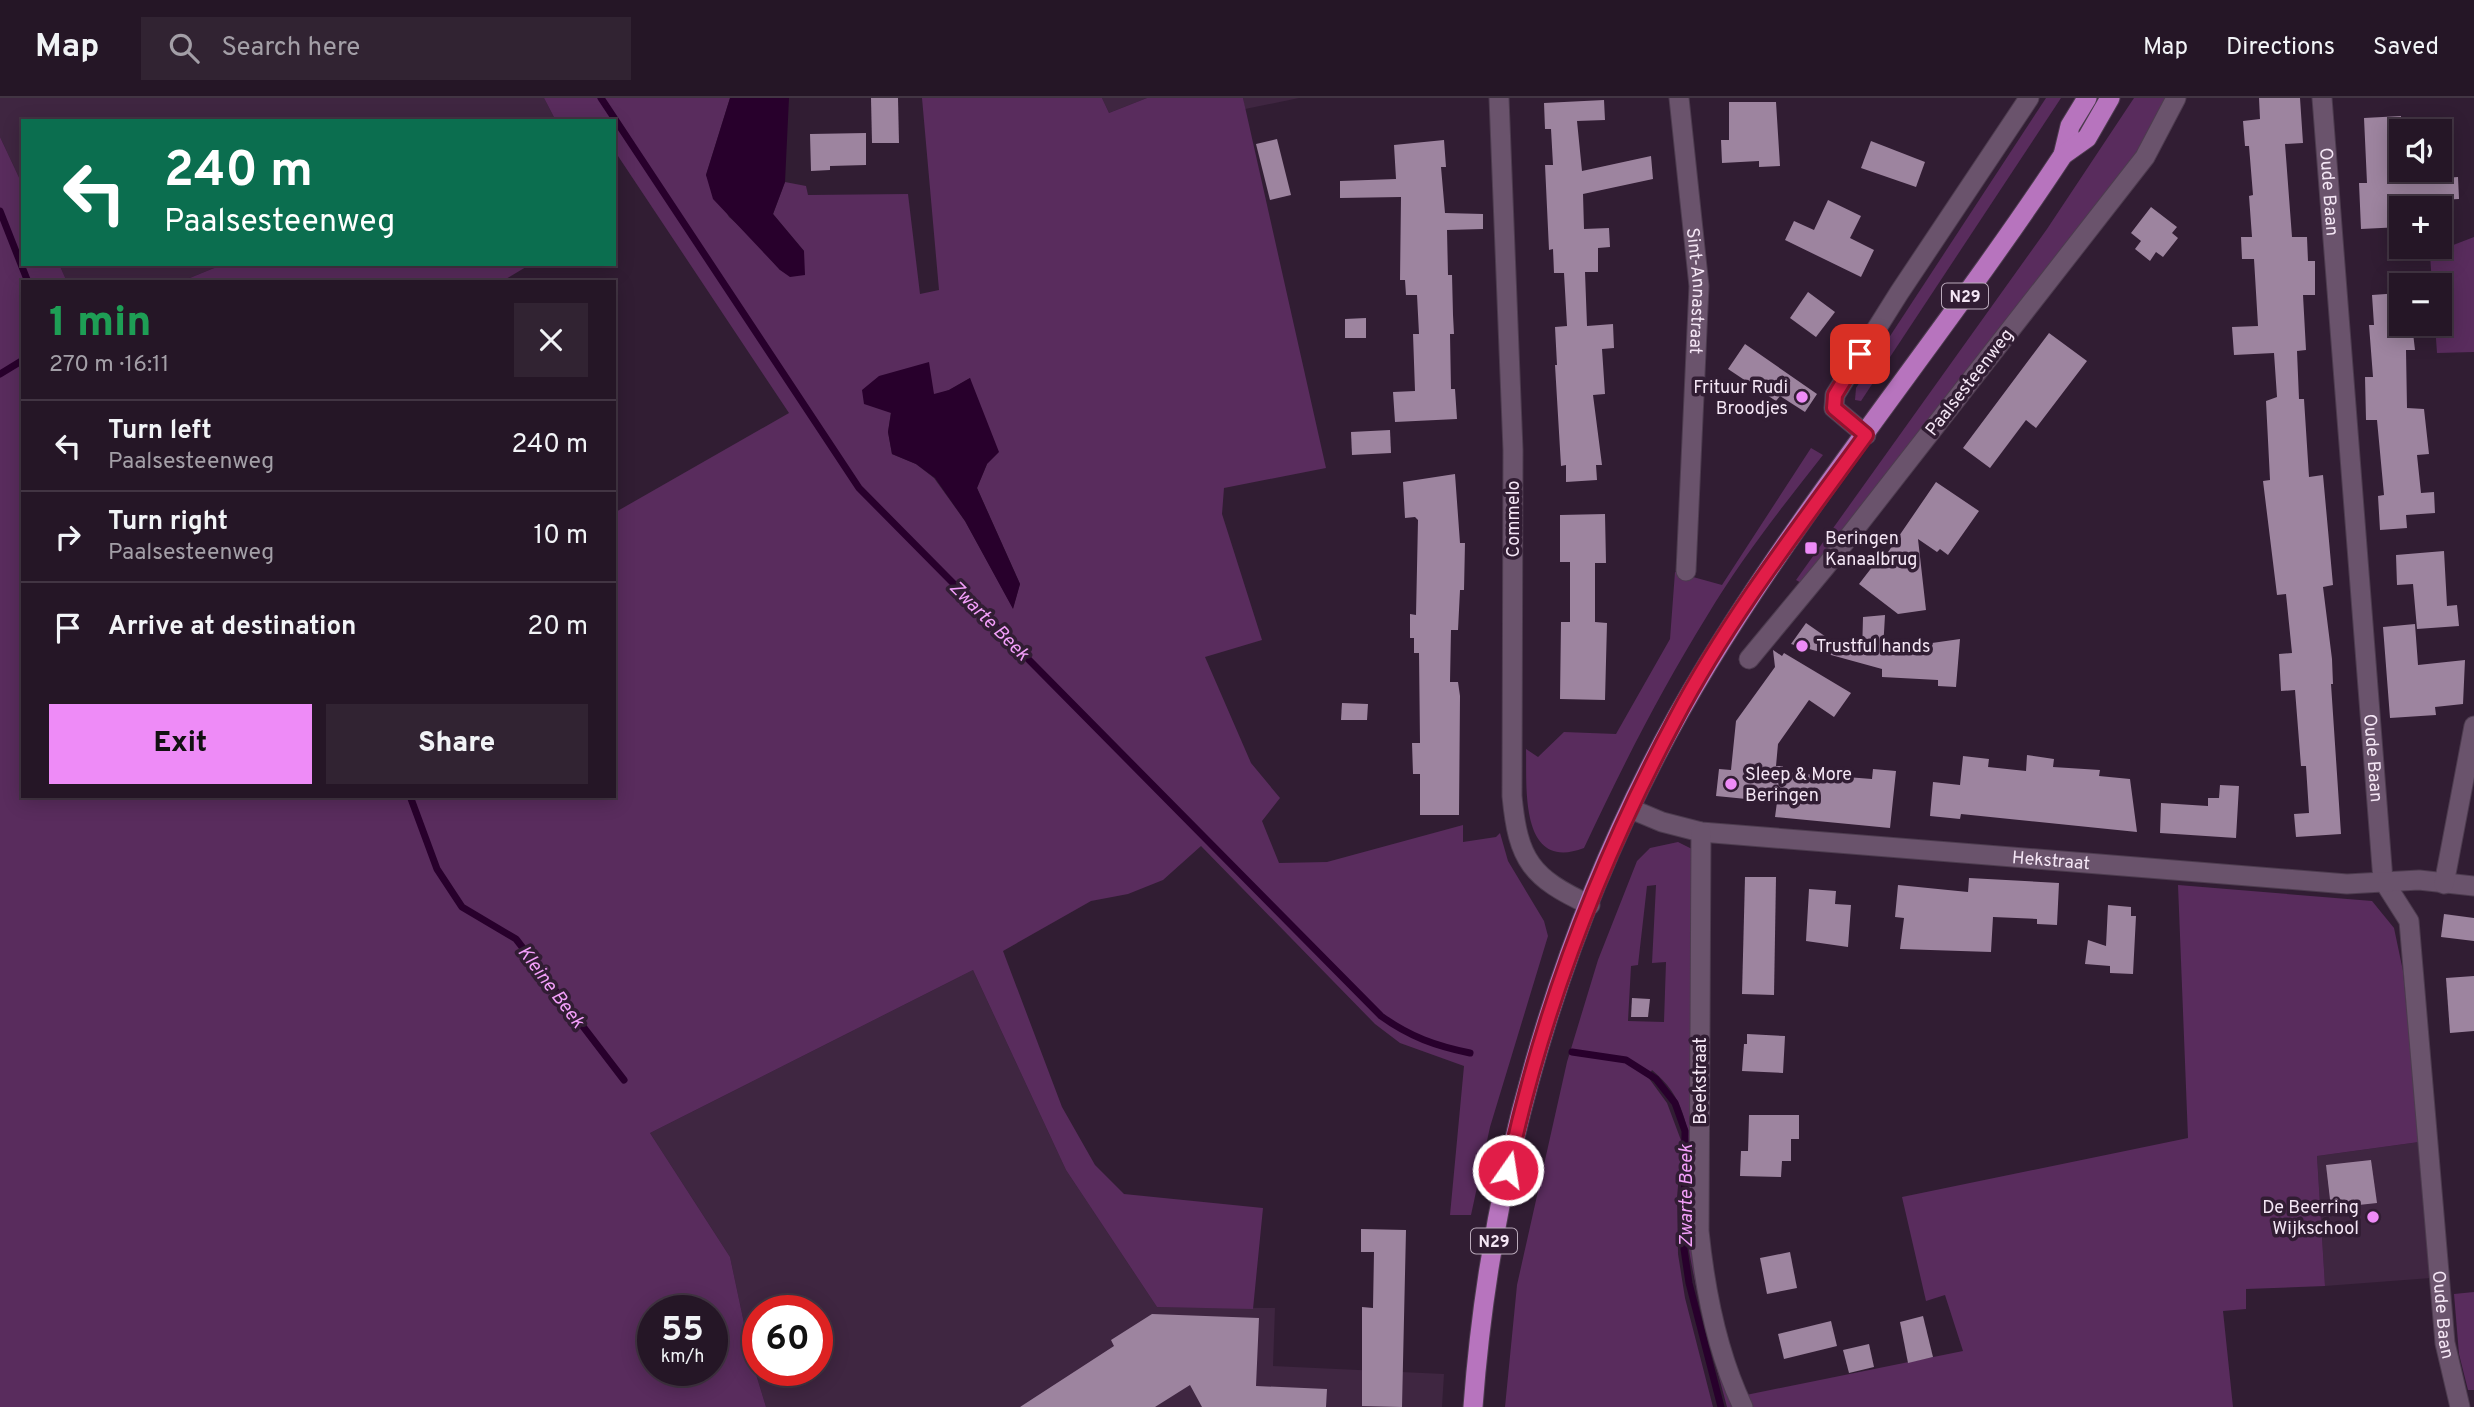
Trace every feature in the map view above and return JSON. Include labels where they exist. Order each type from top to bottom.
[{"type":"main road","name":"N29","points":[[2063,155],[2070,126],[2087,98]]},
{"type":"main road","name":"N29","points":[[1473,1407],[1488,1273],[1513,1147],[1552,1009],[1590,905],[1631,809],[1675,719],[1762,579],[2063,155],[2087,138],[2110,98]]},
{"type":"street","name":"Commelo","points":[[1499,98],[1513,450],[1511,796],[1516,836],[1542,879],[1590,905]]},
{"type":"street","name":"Sint-Annastraat","points":[[1679,98],[1699,286],[1686,571]]},
{"type":"street","points":[[1866,435],[1834,408],[1835,395],[1899,293],[2029,98]]},
{"type":"street","name":"Paalsesteenweg","points":[[1749,659],[1826,566],[2145,157],[2176,98]]},
{"type":"street","name":"Oude Baan","points":[[2322,98],[2383,880],[2409,921],[2445,1343],[2460,1407]]},
{"type":"street","points":[[2444,884],[2474,726]]},
{"type":"street","name":"Hekstraat","points":[[1631,809],[1701,832],[2347,884],[2383,880],[2474,886]]},
{"type":"street","name":"Beekstraat","points":[[1701,832],[1699,1231],[1704,1281],[1732,1384],[1743,1407]]},
{"type":"shaded area","points":[[0,98],[544,98],[555,119],[21,119],[21,182],[0,137]]},
{"type":"shaded area","points":[[544,98],[730,98],[706,175],[729,217],[751,236],[780,270],[804,251],[773,214],[785,182],[806,186],[808,195],[908,194],[920,294],[939,290],[922,98],[1102,98],[1109,113],[1147,98],[1243,98],[1326,468],[1224,488],[1222,514],[1262,640],[1205,657],[1251,763],[1280,798],[1262,821],[1279,863],[1327,862],[1463,825],[1463,842],[1496,837],[1500,833],[1508,861],[1544,921],[1548,936],[1490,1127],[1471,1215],[1450,1215],[1464,1066],[1400,1043],[1375,1024],[1201,846],[1163,880],[1128,894],[1091,901],[1003,951],[1062,1107],[1095,1165],[1124,1194],[1263,1208],[1253,1309],[1157,1307],[1066,1170],[973,970],[650,1133],[730,1257],[742,1314],[742,1386],[760,1386],[766,1407],[0,1407],[0,137],[21,182],[21,266],[60,266],[66,280],[21,280],[21,798],[616,798],[616,512],[789,413],[616,153],[616,119],[555,119]],"holes":[[[970,378],[987,464],[977,488],[1020,584],[1013,608],[965,521],[934,478],[916,464],[892,454],[888,432],[891,412],[949,390]]]},
{"type":"shaded area","points":[[730,98],[789,98],[785,182],[773,214],[804,251],[805,275],[790,277],[780,270],[713,199],[706,175]]},
{"type":"shaded area","points":[[1102,98],[1147,98],[1109,113]]},
{"type":"shaded area","points":[[1243,98],[1299,98],[1245,109]]},
{"type":"shaded area","points":[[2046,98],[2061,98],[1861,401],[1855,400],[1856,388]]},
{"type":"shaded area","points":[[2134,98],[2167,98],[2151,135],[1803,584],[1796,580],[2047,229]]},
{"type":"shaded area","points":[[2474,237],[2474,352],[2437,353],[2436,336],[2452,336],[2452,273],[2431,273],[2430,259],[2452,259],[2452,246]]},
{"type":"shaded area","points":[[60,266],[219,266],[185,280],[66,280]]},
{"type":"shaded area","points":[[219,266],[528,266],[504,280],[185,280]]},
{"type":"shaded area","points":[[929,362],[934,394],[949,390],[970,378],[999,452],[987,464],[977,488],[1020,584],[1013,609],[965,521],[935,478],[916,464],[892,454],[888,432],[891,413],[864,404],[862,390],[879,376]]},
{"type":"shaded area","points":[[1811,448],[1823,455],[1748,554],[1707,616],[1642,730],[1584,848],[1563,852],[1548,848],[1537,837],[1531,822],[1526,784],[1526,749],[1538,757],[1564,732],[1616,734],[1670,639],[1675,572],[1722,585]]},
{"type":"shaded area","points":[[1678,842],[1692,849],[1692,1190],[1735,1407],[1727,1407],[1690,1256],[1687,1231],[1688,1134],[1682,1111],[1671,1090],[1652,1070],[1648,1077],[1667,1103],[1682,1143],[1677,1197],[1678,1254],[1685,1298],[1713,1407],[1505,1407],[1517,1285],[1567,1062],[1598,960],[1637,861],[1650,848]],"holes":[[[1656,885],[1652,963],[1666,962],[1664,1022],[1628,1021],[1631,966],[1638,965],[1647,886]]]},
{"type":"shaded area","points":[[2178,885],[2372,901],[2394,928],[2403,971],[2419,1142],[2317,1156],[2325,1286],[2246,1289],[2246,1309],[2223,1311],[2233,1407],[1752,1407],[1746,1395],[1963,1351],[1945,1295],[1926,1301],[1902,1197],[2188,1138]]},
{"type":"shaded area","points":[[973,970],[1066,1170],[1157,1307],[1275,1308],[1273,1366],[1444,1374],[1442,1407],[766,1407],[760,1386],[833,1386],[833,1295],[742,1295],[742,1314],[730,1257],[650,1133]]},
{"type":"shaded area","name":"De Beerring Wijkschool","points":[[2419,1142],[2431,1278],[2325,1286],[2317,1156]]},
{"type":"shaded area","points":[[2474,1292],[2474,1390],[2468,1390],[2459,1354],[2454,1294]]},
{"type":"building","points":[[871,98],[898,98],[899,143],[872,143]]},
{"type":"building","points":[[2259,98],[2300,98],[2303,143],[2285,144],[2292,237],[2307,237],[2308,261],[2315,261],[2315,295],[2303,295],[2306,350],[2297,351],[2299,399],[2304,399],[2309,477],[2323,475],[2333,585],[2323,587],[2332,659],[2331,684],[2341,834],[2296,837],[2294,814],[2309,813],[2306,766],[2301,766],[2295,690],[2281,691],[2279,654],[2292,653],[2286,594],[2277,595],[2263,481],[2270,480],[2266,401],[2277,397],[2274,353],[2234,355],[2232,327],[2258,326],[2254,259],[2242,259],[2241,237],[2252,237],[2249,196],[2253,195],[2249,146],[2245,146],[2243,121],[2260,119]]},
{"type":"building","points":[[1604,100],[1605,120],[1577,121],[1582,171],[1651,156],[1653,179],[1583,194],[1584,229],[1609,228],[1610,247],[1598,248],[1598,272],[1585,272],[1587,326],[1613,324],[1614,348],[1602,349],[1605,394],[1593,395],[1602,465],[1596,465],[1597,480],[1566,482],[1566,465],[1561,466],[1555,365],[1555,327],[1567,326],[1564,273],[1554,273],[1553,249],[1549,250],[1545,165],[1553,165],[1551,129],[1545,129],[1544,103]]},
{"type":"building","points":[[1729,102],[1776,102],[1780,166],[1759,167],[1759,161],[1722,163],[1721,140],[1729,140]]},
{"type":"building","points":[[2401,116],[2401,119],[2389,119],[2389,182],[2452,182],[2452,177],[2458,177],[2459,199],[2452,199],[2452,196],[2389,196],[2389,228],[2361,229],[2359,183],[2367,183],[2364,118]]},
{"type":"building","points":[[866,133],[866,165],[830,166],[830,170],[811,171],[810,134]]},
{"type":"building","points":[[1277,139],[1291,195],[1270,200],[1256,144]]},
{"type":"building","points":[[1444,140],[1446,167],[1441,167],[1445,213],[1483,214],[1483,229],[1447,230],[1454,334],[1450,334],[1451,389],[1455,389],[1457,419],[1395,422],[1393,392],[1415,391],[1413,334],[1419,334],[1417,295],[1406,295],[1405,280],[1400,280],[1401,197],[1340,198],[1340,181],[1396,179],[1394,145]]},
{"type":"building","points":[[1871,141],[1925,162],[1916,187],[1861,168]]},
{"type":"building","points":[[1828,200],[1861,216],[1850,238],[1874,250],[1861,277],[1785,240],[1794,221],[1814,230]]},
{"type":"building","points":[[2151,207],[2177,227],[2172,233],[2178,238],[2163,257],[2156,252],[2150,261],[2135,249],[2141,241],[2131,233]]},
{"type":"building","points":[[1808,292],[1835,312],[1816,337],[1790,318]]},
{"type":"building","points":[[2389,294],[2389,336],[2413,336],[2415,350],[2406,350],[2407,408],[2424,409],[2429,454],[2417,455],[2421,493],[2434,492],[2435,513],[2406,515],[2407,528],[2380,530],[2378,496],[2384,495],[2377,420],[2366,420],[2365,377],[2373,377],[2369,325],[2374,325],[2372,295]]},
{"type":"building","points":[[1366,318],[1366,338],[1345,338],[1345,319]]},
{"type":"building","points":[[2049,333],[2087,361],[2036,428],[2026,420],[1990,468],[1963,448]]},
{"type":"building","points":[[1745,344],[1817,394],[1805,412],[1780,396],[1776,401],[1728,369]]},
{"type":"building","points":[[1390,430],[1391,453],[1352,455],[1351,432]]},
{"type":"building","points":[[1455,474],[1460,543],[1465,543],[1464,590],[1460,590],[1458,630],[1451,630],[1450,682],[1458,682],[1460,696],[1459,815],[1420,815],[1420,774],[1413,774],[1412,743],[1420,743],[1419,653],[1414,653],[1414,638],[1410,638],[1410,614],[1416,615],[1418,520],[1415,517],[1405,518],[1403,482]]},
{"type":"building","points":[[1936,482],[1979,511],[1948,555],[1940,549],[1937,552],[1918,539],[1926,610],[1898,614],[1859,584],[1883,553],[1886,555]]},
{"type":"building","points":[[1605,514],[1606,563],[1595,563],[1595,622],[1607,623],[1605,700],[1560,699],[1561,622],[1570,622],[1570,562],[1560,562],[1560,515]]},
{"type":"building","points":[[2444,551],[2447,606],[2457,605],[2459,626],[2417,629],[2413,584],[2397,585],[2396,555]]},
{"type":"building","points":[[1885,615],[1883,650],[1960,639],[1956,687],[1938,686],[1938,680],[1882,677],[1882,669],[1791,644],[1806,623],[1852,655],[1862,654],[1863,617]]},
{"type":"building","points":[[2415,624],[2418,665],[2465,660],[2463,704],[2435,707],[2436,715],[2390,718],[2383,627]]},
{"type":"building","points":[[1773,650],[1782,656],[1784,653],[1851,693],[1834,717],[1809,700],[1778,744],[1776,766],[1783,766],[1782,772],[1872,779],[1873,769],[1896,771],[1890,828],[1775,817],[1777,802],[1716,796],[1719,769],[1731,770],[1736,721],[1775,667]]},
{"type":"building","points":[[1342,703],[1368,704],[1367,720],[1341,720]]},
{"type":"building","points":[[2027,755],[2054,759],[2053,767],[2100,770],[2099,776],[2130,779],[2137,832],[1961,814],[1960,819],[1930,816],[1933,782],[1960,785],[1963,756],[1989,759],[1988,767],[2026,771]]},
{"type":"building","points":[[2220,785],[2239,786],[2236,838],[2160,833],[2161,803],[2208,806],[2208,798],[2219,798]]},
{"type":"building","points":[[1745,877],[1776,877],[1774,995],[1742,994]]},
{"type":"building","points":[[1969,878],[2059,883],[2057,925],[2037,924],[2037,919],[1993,917],[1991,952],[1900,949],[1904,918],[1895,917],[1898,885],[1968,892]]},
{"type":"building","points":[[1809,889],[1836,891],[1835,904],[1851,905],[1848,947],[1806,941]]},
{"type":"building","points":[[2108,905],[2131,907],[2131,916],[2136,916],[2133,974],[2110,973],[2110,966],[2085,964],[2088,940],[2106,946]]},
{"type":"building","points":[[2444,914],[2474,918],[2474,941],[2441,937]]},
{"type":"building","points":[[2474,976],[2474,1031],[2450,1033],[2446,978]]},
{"type":"building","points":[[1632,998],[1650,999],[1648,1017],[1631,1017]]},
{"type":"building","points":[[1747,1034],[1785,1036],[1783,1073],[1742,1071]]},
{"type":"building","points":[[1749,1115],[1799,1115],[1799,1139],[1791,1139],[1791,1161],[1782,1161],[1781,1177],[1740,1176],[1741,1151],[1748,1151]]},
{"type":"building","points":[[2371,1160],[2377,1203],[2331,1208],[2326,1165]]},
{"type":"building","points":[[1361,1229],[1406,1230],[1402,1407],[1362,1406],[1362,1307],[1373,1308],[1374,1252],[1361,1252]]},
{"type":"building","points":[[1790,1252],[1797,1288],[1767,1294],[1760,1258]]},
{"type":"building","points":[[1152,1314],[1259,1318],[1256,1386],[1327,1389],[1326,1407],[1202,1407],[1190,1385],[1155,1407],[1020,1407],[1114,1346],[1111,1340]]},
{"type":"building","points":[[1923,1316],[1933,1357],[1908,1363],[1900,1322]]},
{"type":"building","points":[[1831,1321],[1837,1346],[1784,1359],[1778,1334]]},
{"type":"building","points":[[1869,1344],[1874,1367],[1849,1373],[1843,1350]]},
{"type":"waterway","name":"Zwarte Beek","points":[[601,98],[615,119]]},
{"type":"waterway","name":"Zwarte Beek","points":[[616,121],[859,488],[1381,1016],[1424,1040],[1470,1053]]},
{"type":"waterway","name":"Kleine Beek","points":[[0,211],[21,264]]},
{"type":"waterway","name":"Kleine Beek","points":[[22,266],[27,280]]},
{"type":"waterway","points":[[0,374],[21,361]]},
{"type":"waterway","name":"Kleine Beek","points":[[411,798],[437,869],[462,907],[516,939],[624,1080]]},
{"type":"waterway","name":"Zwarte Beek","points":[[1572,1052],[1626,1060],[1656,1079],[1675,1103],[1685,1131],[1684,1249],[1689,1283],[1721,1407]]},
{"type":"place","name":"Frituur Rudi Broodjes","points":[[1802,397]]},
{"type":"place","name":"Beringen Kanaalbrug","points":[[1811,548]]},
{"type":"place","name":"Trustful hands","points":[[1802,646]]},
{"type":"place","name":"Sleep & More Beringen","points":[[1731,784]]},
{"type":"place","name":"De Beerring Wijkschool","points":[[2373,1217]]},
{"type":"route","points":[[1508,1170],[1531,1078],[1558,991],[1590,905],[1631,809],[1675,719],[1707,665],[1762,579],[1866,435],[1834,408],[1835,395],[1860,354]]}]
